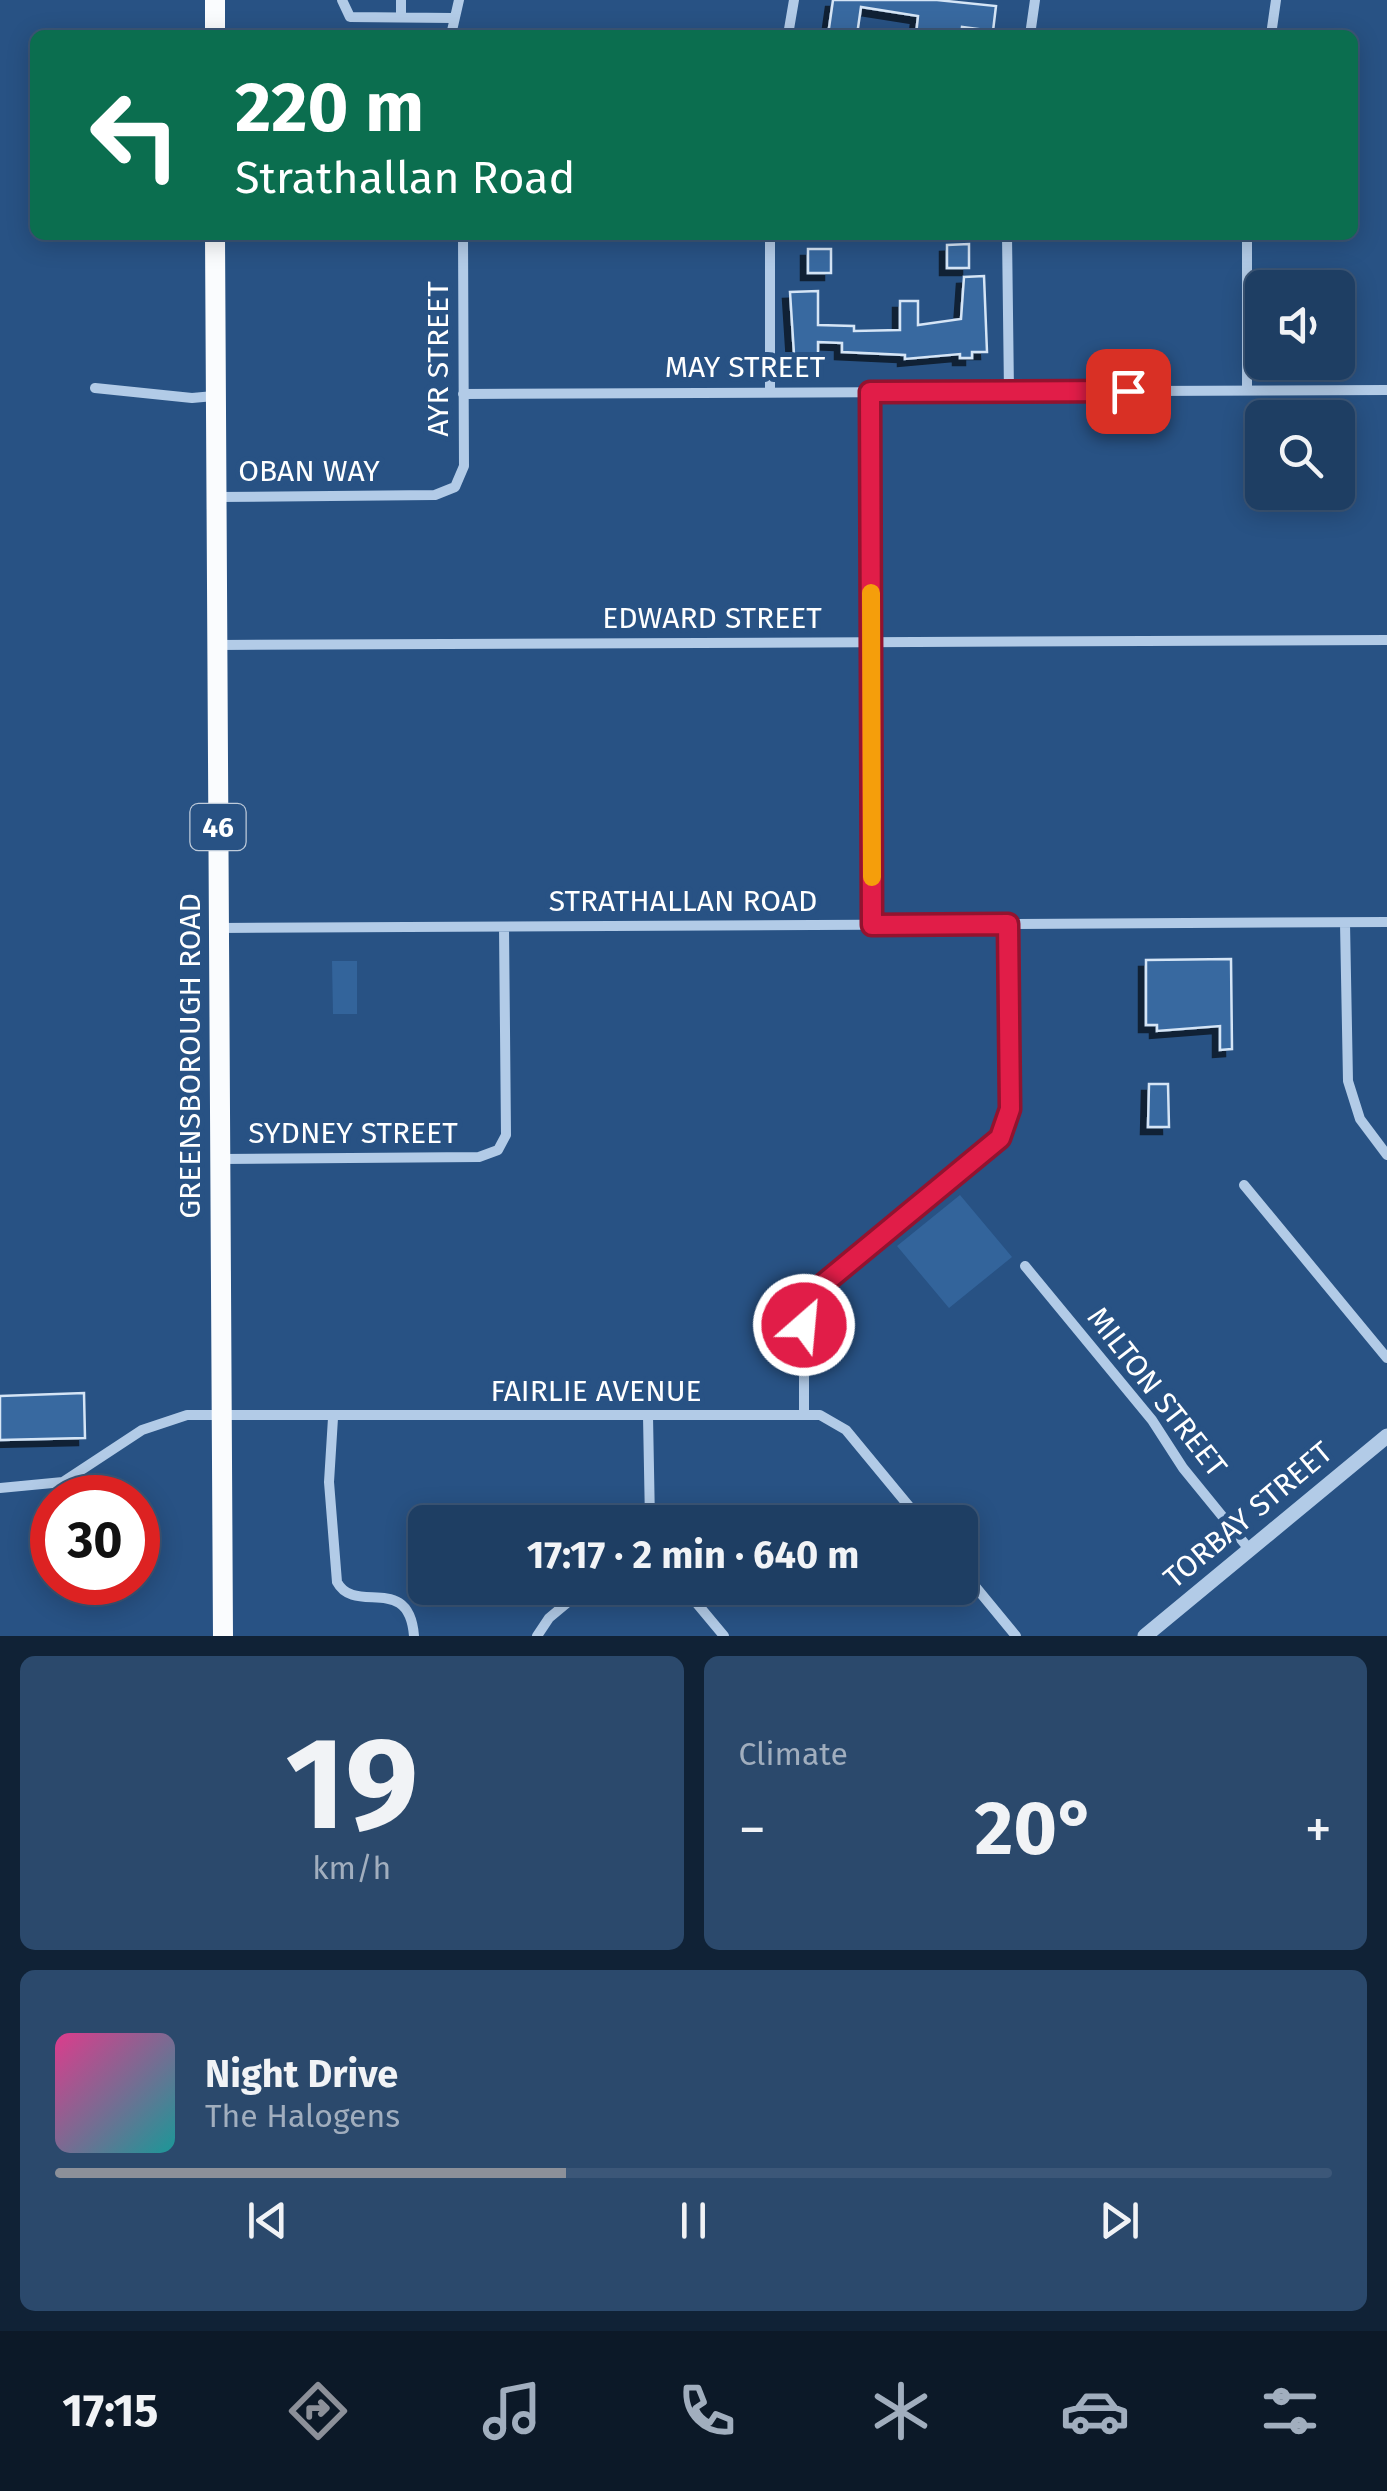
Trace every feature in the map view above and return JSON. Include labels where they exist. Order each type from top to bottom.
[{"type":"highway","points":[[215,0],[215,30]]},
{"type":"highway","name":"GREENSBOROUGH ROAD","points":[[215,240],[224,1636]]},
{"type":"street","points":[[342,0],[350,17],[452,18]]},
{"type":"street","points":[[401,0],[401,17]]},
{"type":"street","points":[[451,30],[459,0]]},
{"type":"street","points":[[789,30],[794,0]]},
{"type":"street","points":[[1031,30],[1035,0]]},
{"type":"street","points":[[1272,30],[1276,0]]},
{"type":"street","name":"AYR STREET","points":[[459,483],[464,466],[464,240]]},
{"type":"street","points":[[770,240],[770,392]]},
{"type":"street","points":[[1007,240],[1009,392]]},
{"type":"street","points":[[1247,240],[1247,390]]},
{"type":"street","points":[[94,388],[192,398],[214,396]]},
{"type":"street","name":"MAY STREET","points":[[464,394],[1387,390]]},
{"type":"street","points":[[870,392],[872,925]]},
{"type":"street","name":"OBAN WAY","points":[[215,497],[435,495],[459,483]]},
{"type":"street","name":"EDWARD STREET","points":[[216,645],[1387,640]]},
{"type":"street","points":[[1345,922],[1348,1081],[1360,1120],[1387,1154]]},
{"type":"street","name":"STRATHALLAN ROAD","points":[[220,928],[1387,922]]},
{"type":"street","points":[[804,1414],[804,1315],[811,1296],[994,1144],[1008,1126],[1008,924]]},
{"type":"street","name":"SYDNEY STREET","points":[[221,1159],[480,1157],[498,1150],[506,1135],[504,927]]},
{"type":"street","points":[[1244,1185],[1387,1358]]},
{"type":"street","name":"MILTON STREET","points":[[1025,1266],[1152,1420],[1183,1468],[1249,1549]]},
{"type":"street","name":"FAIRLIE AVENUE","points":[[0,1488],[63,1482],[131,1436],[173,1417],[804,1414],[828,1416],[838,1423],[908,1505]]},
{"type":"street","points":[[648,1416],[650,1505]]},
{"type":"street","points":[[333,1418],[328,1482],[337,1582],[348,1594],[386,1598],[404,1606],[414,1636]]},
{"type":"street","name":"TORBAY STREET","points":[[1145,1636],[1387,1436]]},
{"type":"street","points":[[978,1590],[1016,1636]]},
{"type":"street","points":[[538,1636],[549,1618],[565,1605]]},
{"type":"street","points":[[698,1605],[724,1636]]},
{"type":"shaded area","points":[[332,961],[357,961],[357,1014],[333,1014]]},
{"type":"shaded area","points":[[960,1195],[1012,1257],[949,1308],[897,1246]]},
{"type":"building","points":[[833,0],[937,0],[996,6],[993,30],[962,27],[917,30],[918,16],[861,7],[858,30],[829,30]]},
{"type":"building","points":[[969,244],[969,268],[947,268],[947,245]]},
{"type":"building","points":[[808,249],[831,249],[831,273],[808,273]]},
{"type":"building","points":[[984,276],[987,352],[972,352],[972,358],[960,358],[960,354],[905,359],[905,355],[842,352],[842,343],[818,342],[818,353],[794,354],[790,292],[818,291],[818,325],[854,326],[854,331],[900,330],[900,301],[918,301],[918,325],[961,319],[964,277]]},
{"type":"building","points":[[1231,959],[1232,1049],[1220,1050],[1220,1026],[1157,1031],[1157,1025],[1146,1025],[1146,960]]},
{"type":"building","points":[[1149,1084],[1168,1084],[1169,1127],[1148,1127]]},
{"type":"building","points":[[84,1393],[85,1438],[0,1440],[0,1396]]},
{"type":"slow traffic","points":[[871,593],[872,877]]},
{"type":"route","points":[[804,1325],[804,1308],[816,1290],[1000,1138],[1008,1126],[1010,1109],[1008,924],[872,925],[870,392],[1128,391]]}]
